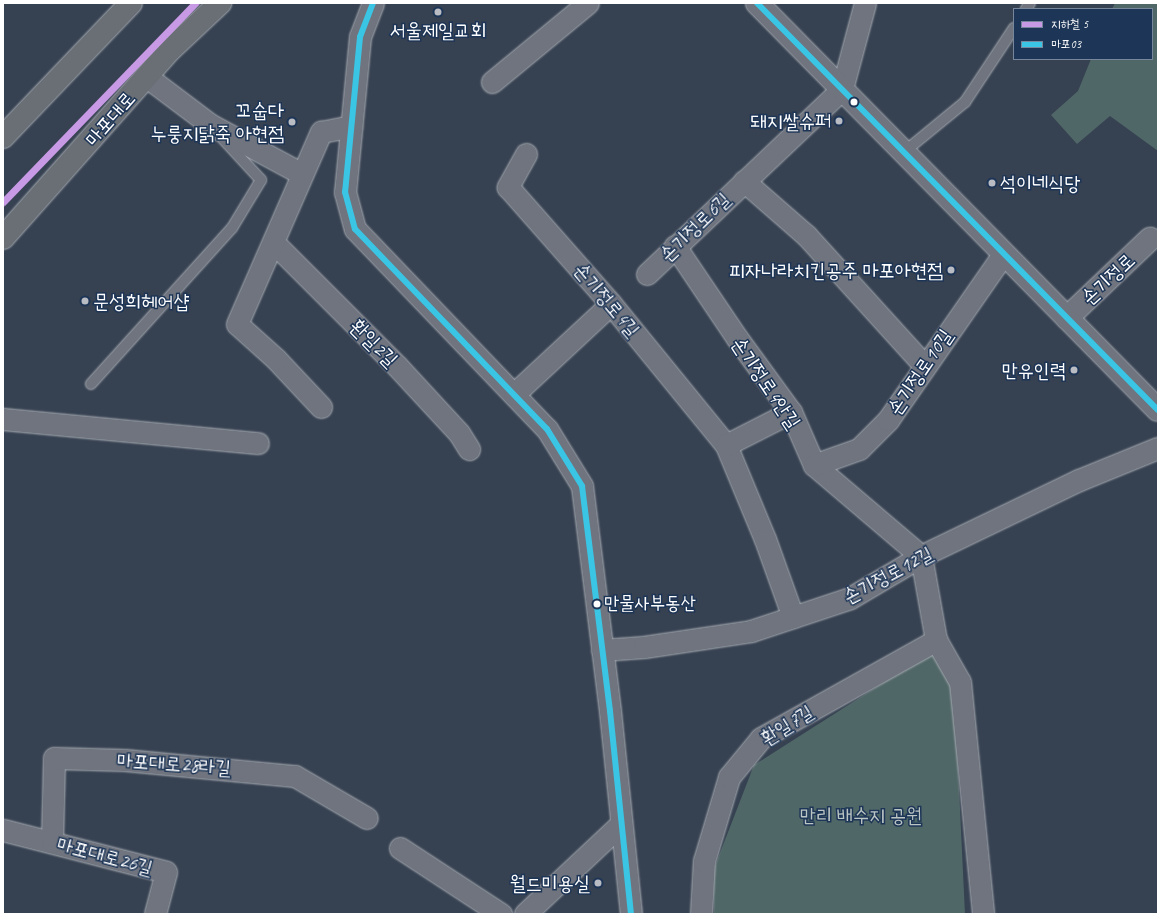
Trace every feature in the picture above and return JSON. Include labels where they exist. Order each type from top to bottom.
[{"type":"main road","points":[[3,137],[131,3]]},
{"type":"main road","name":"마포대로","points":[[3,238],[170,50],[220,3]]},
{"type":"street","points":[[373,3],[360,37],[345,192],[354,229],[547,429],[582,486],[602,650],[631,914]]},
{"type":"street","points":[[492,82],[588,3]]},
{"type":"street","name":"손기정로","points":[[757,3],[1158,410]]},
{"type":"street","points":[[842,89],[865,3]]},
{"type":"street","points":[[147,77],[211,125],[302,174]]},
{"type":"street","name":"손기정로6길","points":[[647,274],[842,89]]},
{"type":"street","points":[[321,407],[276,359],[237,324],[274,243],[321,132],[351,126]]},
{"type":"street","name":"손기정로4길","points":[[526,154],[508,187],[611,304],[726,445],[765,539],[793,617]]},
{"type":"street","name":"손기정로6길","points":[[744,181],[806,235],[924,365]]},
{"type":"street","name":"손기정로","points":[[1067,318],[1150,239]]},
{"type":"street","name":"환일2길","points":[[274,243],[397,366],[459,433],[469,449]]},
{"type":"street","name":"손기정로4안길","points":[[675,246],[737,338],[791,412],[814,465],[921,556]]},
{"type":"street","name":"손기정로10길","points":[[814,465],[859,449],[888,420],[924,365],[1004,253]]},
{"type":"street","points":[[514,394],[611,304]]},
{"type":"street","points":[[726,445],[791,412]]},
{"type":"street","points":[[3,419],[258,443]]},
{"type":"street","name":"손기정로12길","points":[[602,650],[644,647],[751,631],[850,598],[921,556],[1079,480],[1158,448]]},
{"type":"street","points":[[921,556],[936,640],[960,682],[982,914]]},
{"type":"street","name":"환일7길","points":[[701,914],[704,862],[729,777],[761,738],[936,640]]},
{"type":"street","name":"마포대로28라길","points":[[52,842],[54,758],[125,760],[295,776],[367,818]]},
{"type":"street","points":[[525,914],[621,824]]},
{"type":"street","name":"마포대로26길","points":[[3,830],[166,872],[155,914]]},
{"type":"street","points":[[400,848],[501,914]]},
{"type":"lane","points":[[904,152],[965,102],[1013,30]]},
{"type":"lane","points":[[91,384],[232,228],[261,180],[211,125]]},
{"type":"green space","points":[[1115,3],[1158,3],[1158,151],[1110,116],[1077,144],[1051,115],[1078,91],[1091,60],[1153,60],[1153,8],[1112,8]]},
{"type":"green space","name":"만리 배수지 공원","points":[[933,651],[954,684],[965,914],[714,914],[713,871],[754,765]]},
{"type":"metro line","name":"5","points":[[3,202],[195,3]]},
{"type":"transit line","name":"마포03","points":[[373,3],[360,37],[345,192],[355,229],[547,429],[582,486],[610,711],[631,914]]},
{"type":"transit line","name":"마포03","points":[[757,3],[1158,410]]},
{"type":"place","name":"서울제일교회","points":[[438,12]]},
{"type":"place","name":"돼지쌀슈퍼","points":[[839,121]]},
{"type":"place","name":"꼬숩다 누룽지닭죽 아현점","points":[[292,122]]},
{"type":"place","name":"석이네식당","points":[[992,183]]},
{"type":"place","name":"피자나라치킨공주 마포아현점","points":[[951,270]]},
{"type":"place","name":"문성희헤어샵","points":[[85,301]]},
{"type":"place","name":"만유인력","points":[[1074,370]]},
{"type":"place","name":"만물사부동산","points":[[597,604]]},
{"type":"place","name":"월드미용실","points":[[598,883]]}]
